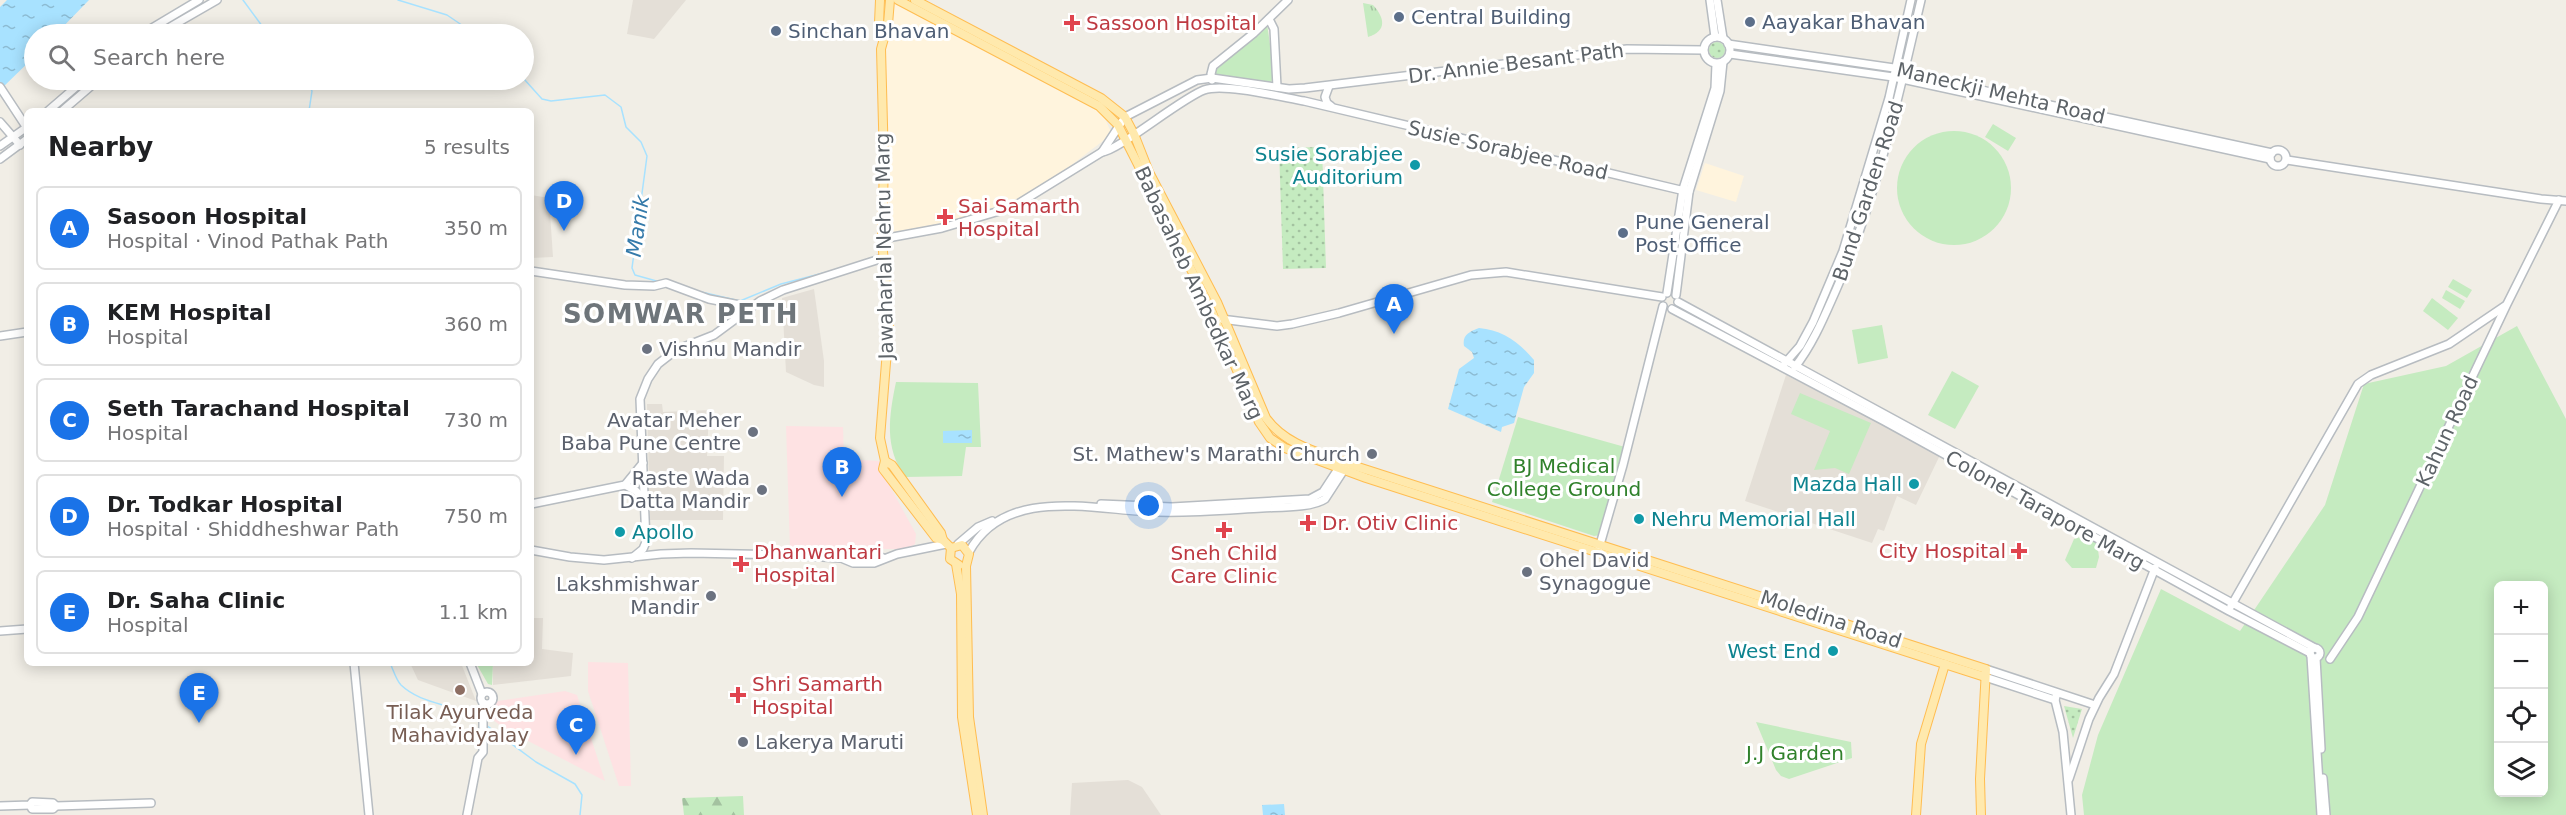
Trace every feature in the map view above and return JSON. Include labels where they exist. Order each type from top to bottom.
[{"type":"main road","points":[[161,24],[202,2],[216,0]]},
{"type":"main road","name":"Jawaharlal Nehru Marg","points":[[880,0],[879,23],[884,38],[881,49],[884,163],[882,239],[889,325],[880,438],[885,460],[892,465],[950,544]]},
{"type":"main road","points":[[884,38],[890,0]]},
{"type":"main road","name":"Babasaheb Ambedkar Marg","points":[[898,0],[1099,106],[1118,125],[1220,320]]},
{"type":"main road","name":"Babasaheb Ambedkar Marg","points":[[915,0],[1101,98],[1125,117],[1266,418],[1276,432],[1343,466],[1601,550]]},
{"type":"main road","points":[[921,0],[927,7]]},
{"type":"main road","points":[[882,239],[942,228],[1013,207],[1102,152],[1107,152],[1164,113],[1205,90],[1214,88],[1213,66],[1288,0]]},
{"type":"main road","points":[[1601,550],[1667,308],[1664,295],[1686,191],[1720,63],[1730,54],[1722,40],[1710,0]]},
{"type":"main road","points":[[1717,0],[1722,40]]},
{"type":"main road","name":"Bund Garden Road","points":[[1784,364],[1800,346],[1813,322],[1843,251],[1889,98],[1911,0]]},
{"type":"main road","name":"Bund Garden Road","points":[[1793,369],[1821,325],[1852,254],[1898,100],[1921,0]]},
{"type":"main road","points":[[172,24],[202,2]]},
{"type":"main road","points":[[1269,19],[1275,38],[1277,87]]},
{"type":"main road","points":[[1720,63],[1707,59],[1703,50],[1706,42],[1722,40]]},
{"type":"main road","name":"Maneckji Mehta Road","points":[[1722,40],[1904,70],[1994,93],[2271,156]]},
{"type":"main road","name":"Dr. Annie Besant Path","points":[[1212,78],[1289,89],[1628,49],[1703,50]]},
{"type":"main road","name":"Maneckji Mehta Road","points":[[1730,54],[1893,77],[2271,156]]},
{"type":"main road","points":[[1102,152],[1125,117],[1197,80],[1212,78]]},
{"type":"main road","points":[[1329,86],[1325,97],[1327,103],[1333,108]]},
{"type":"main road","points":[[0,87],[24,123]]},
{"type":"main road","name":"Susie Sorabjee Road","points":[[1214,88],[1266,94],[1333,108],[1686,191]]},
{"type":"main road","points":[[51,108],[72,90]]},
{"type":"main road","points":[[65,108],[86,90]]},
{"type":"main road","points":[[0,122],[20,145]]},
{"type":"main road","points":[[0,146],[9,135],[24,127]]},
{"type":"main road","points":[[0,159],[24,142]]},
{"type":"main road","points":[[2279,150],[2283,152],[2287,160],[2278,167],[2272,164],[2271,156],[2279,150]]},
{"type":"main road","points":[[2287,160],[2563,201]]},
{"type":"main road","points":[[1667,308],[1677,299],[1686,191]]},
{"type":"main road","name":"Kahun Road","points":[[2330,658],[2358,617],[2507,304],[2563,201]]},
{"type":"main road","points":[[632,558],[643,549],[646,542],[640,399],[648,379],[658,364],[676,350],[714,335],[750,307],[783,290],[883,258]]},
{"type":"main road","points":[[534,271],[625,285],[654,286],[666,283],[709,298],[750,307]]},
{"type":"main road","points":[[1220,320],[1277,326],[1292,324],[1471,275],[1506,272],[1664,295],[1677,299],[1784,364]]},
{"type":"main road","points":[[2231,607],[2358,384],[2371,375],[2450,344],[2507,304]]},
{"type":"main road","points":[[1667,308],[1784,364]]},
{"type":"main road","points":[[2484,321],[2495,329]]},
{"type":"main road","points":[[0,336],[24,332]]},
{"type":"main road","name":"Colonel Tarapore Marg","points":[[1784,364],[2315,654],[2330,658]]},
{"type":"main road","points":[[534,503],[625,485],[643,463]]},
{"type":"main road","points":[[534,551],[570,558],[604,560],[661,554],[841,558],[850,553],[875,554],[883,558],[950,544],[1006,516],[1040,506],[1158,513],[1285,507],[1320,502],[1325,499],[1343,466]]},
{"type":"main road","points":[[625,485],[645,500]]},
{"type":"main road","points":[[983,815],[969,717],[966,562],[976,538],[987,526]]},
{"type":"main road","points":[[646,542],[661,554]]},
{"type":"main road","points":[[950,544],[966,547],[969,552]]},
{"type":"main road","points":[[950,544],[950,558],[956,564],[962,594],[962,717],[977,815]]},
{"type":"main road","name":"Moledina Road","points":[[1601,550],[1944,664],[1985,673]]},
{"type":"main road","name":"Moledina Road","points":[[1601,550],[1985,673]]},
{"type":"main road","points":[[956,564],[966,562]]},
{"type":"main road","points":[[2069,779],[2097,702],[2114,674],[2156,566]]},
{"type":"main road","points":[[0,631],[24,629]]},
{"type":"main road","points":[[2315,654],[2320,815]]},
{"type":"main road","points":[[2315,654],[2326,815]]},
{"type":"main road","points":[[1916,815],[1921,744],[1944,664]]},
{"type":"main road","points":[[354,666],[369,815]]},
{"type":"main road","points":[[467,815],[478,758],[483,753],[482,694],[471,666]]},
{"type":"main road","points":[[1981,815],[1980,779],[1985,673],[2056,697],[2097,702]]},
{"type":"main road","points":[[482,694],[488,692],[495,695],[490,703],[483,703]]},
{"type":"main road","points":[[2056,697],[2069,779],[2071,815]]},
{"type":"main road","points":[[2064,745],[2075,749],[2080,747]]},
{"type":"main road","points":[[0,806],[53,809],[56,806],[151,803]]},
{"type":"main road","points":[[27,815],[29,806]]},
{"type":"shaded area","points":[[633,0],[686,0],[654,39],[627,34]]},
{"type":"shaded area","points":[[892,1],[912,7],[1099,106],[1112,134],[1057,176],[1001,211],[883,235],[881,63]]},
{"type":"shaded area","points":[[1705,163],[1744,176],[1736,202],[1696,190]]},
{"type":"shaded area","points":[[534,196],[549,198],[553,257],[534,258]]},
{"type":"shaded area","points":[[814,289],[824,361],[824,387],[814,385],[786,372],[782,298]]},
{"type":"shaded area","points":[[1786,375],[1941,453],[1916,505],[1897,496],[1884,531],[1878,529],[1872,543],[1745,501]]},
{"type":"shaded area","points":[[647,404],[662,404],[663,412],[709,410],[707,456],[724,456],[723,520],[650,520]]},
{"type":"shaded area","points":[[786,426],[843,427],[844,459],[879,461],[882,472],[916,534],[915,544],[907,549],[790,549]]},
{"type":"shaded area","points":[[534,618],[543,618],[542,649],[573,653],[571,676],[493,685],[493,666],[534,666]]},
{"type":"shaded area","points":[[588,662],[628,663],[631,786],[619,786],[588,691]]},
{"type":"shaded area","name":"Tilak Ayurveda Mahavidyalay","points":[[411,666],[462,666],[476,701],[418,680]]},
{"type":"shaded area","points":[[565,691],[577,695],[605,781],[505,729],[485,714],[498,701]]},
{"type":"shaded area","points":[[1128,780],[1142,787],[1161,815],[1070,815],[1072,783]]},
{"type":"green space","points":[[1363,3],[1373,5],[1382,19],[1381,28],[1368,37]]},
{"type":"green space","points":[[1267,24],[1274,71],[1271,84],[1216,78],[1216,70]]},
{"type":"green space","points":[[1714,42],[1720,42],[1725,50],[1723,56],[1714,58],[1709,53],[1709,47]]},
{"type":"green space","points":[[1993,124],[2016,138],[2008,151],[1985,137]]},
{"type":"green space","points":[[1954,131],[1976,136],[1994,148],[2006,166],[2011,188],[2006,210],[1994,228],[1976,240],[1954,245],[1932,240],[1914,228],[1902,210],[1897,188],[1902,166],[1914,148],[1932,136]]},
{"type":"green space","points":[[1322,147],[1326,268],[1283,269],[1279,148]]},
{"type":"green space","points":[[2453,279],[2472,290],[2467,298],[2448,287]]},
{"type":"green space","points":[[2446,290],[2465,301],[2460,309],[2442,298]]},
{"type":"green space","points":[[2432,298],[2458,318],[2448,330],[2423,311]]},
{"type":"green space","points":[[1882,325],[1888,358],[1858,364],[1852,330]]},
{"type":"green space","points":[[2517,326],[2566,419],[2566,815],[2084,815],[2082,795],[2098,735],[2161,589],[2240,631],[2325,505],[2364,384],[2446,366]]},
{"type":"green space","points":[[1952,371],[1979,386],[1955,429],[1928,415]]},
{"type":"green space","points":[[896,382],[978,383],[981,447],[966,447],[962,476],[905,477],[898,466],[891,443],[890,419]]},
{"type":"green space","points":[[1800,393],[1871,423],[1849,474],[1835,468],[1814,470],[1830,431],[1791,414]]},
{"type":"green space","name":"BJ Medical College Ground","points":[[1518,417],[1625,447],[1601,535],[1594,536],[1492,502]]},
{"type":"green space","points":[[2084,536],[2097,543],[2099,557],[2096,568],[2072,568],[2065,560],[2074,539]]},
{"type":"green space","points":[[478,666],[493,666],[492,685],[488,684]]},
{"type":"green space","points":[[2064,706],[2082,709],[2073,738]]},
{"type":"green space","name":"J.J Garden","points":[[1756,722],[1851,742],[1852,758],[1789,779],[1781,776],[1776,770]]},
{"type":"green space","points":[[743,796],[744,815],[684,815],[682,798]]},
{"type":"water","points":[[7,0],[89,0],[66,24],[24,24],[24,67],[0,90],[0,7]]},
{"type":"water","points":[[1479,328],[1495,331],[1510,338],[1534,360],[1534,373],[1524,387],[1514,423],[1502,427],[1501,432],[1448,409],[1459,369],[1474,358],[1472,352],[1464,346],[1464,339],[1469,333]]},
{"type":"water","points":[[972,430],[972,443],[943,443],[943,431]]},
{"type":"water","points":[[1284,804],[1285,815],[1263,815],[1262,805]]},
{"type":"waterway","points":[[243,0],[261,24]]},
{"type":"waterway","name":"Manik","points":[[398,0],[447,15],[460,24]]},
{"type":"waterway","points":[[309,108],[311,90]]},
{"type":"waterway","name":"Manik","points":[[534,90],[542,99],[551,101],[605,95],[621,107],[626,127],[641,142],[647,156],[632,268],[635,275],[660,282]]},
{"type":"waterway","name":"Manik","points":[[697,291],[740,301],[781,284],[835,270]]},
{"type":"waterway","points":[[391,666],[399,683],[410,692],[471,715],[480,721]]},
{"type":"waterway","points":[[486,725],[536,762],[575,784],[582,795],[580,815]]},
{"type":"place","name":"Central Building","points":[[1399,17]]},
{"type":"place","name":"Aayakar Bhavan","points":[[1750,22]]},
{"type":"place","name":"Sassoon Hospital","points":[[1072,23]]},
{"type":"place","name":"Sinchan Bhavan","points":[[776,31]]},
{"type":"place","name":"Susie Sorabjee Auditorium","points":[[1415,165]]},
{"type":"place","name":"Sai Samarth Hospital","points":[[945,217]]},
{"type":"place","name":"Dr. Todkar Hospital","points":[[564,231]]},
{"type":"place","name":"Pune General Post Office","points":[[1623,233]]},
{"type":"place","name":"Sasoon Hospital","points":[[1394,334]]},
{"type":"place","name":"Vishnu Mandir","points":[[647,349]]},
{"type":"place","name":"Avatar Meher Baba Pune Centre","points":[[753,432]]},
{"type":"place","name":"St. Mathew's Marathi Church","points":[[1372,454]]},
{"type":"place","name":"Mazda Hall","points":[[1914,484]]},
{"type":"place","name":"Raste Wada Datta Mandir","points":[[762,490]]},
{"type":"place","name":"KEM Hospital","points":[[842,497]]},
{"type":"place","name":"Nehru Memorial Hall","points":[[1639,519]]},
{"type":"place","name":"Dr. Otiv Clinic","points":[[1308,523]]},
{"type":"place","name":"Sneh Child Care Clinic","points":[[1224,530]]},
{"type":"place","name":"Apollo","points":[[620,532]]},
{"type":"place","name":"City Hospital","points":[[2019,551]]},
{"type":"place","name":"Dhanwantari Hospital","points":[[741,564]]},
{"type":"place","name":"Ohel David Synagogue","points":[[1527,572]]},
{"type":"place","name":"Lakshmishwar Mandir","points":[[711,596]]},
{"type":"place","name":"West End","points":[[1833,651]]},
{"type":"place","name":"Tilak Ayurveda Mahavidyalay","points":[[460,690]]},
{"type":"place","name":"Shri Samarth Hospital","points":[[738,695]]},
{"type":"place","name":"Dr. Saha Clinic","points":[[199,723]]},
{"type":"place","name":"Lakerya Maruti","points":[[743,742]]},
{"type":"place","name":"Seth Tarachand Hospital","points":[[576,755]]},
{"type":"district","name":"SOMWAR PETH","points":[[681,314]]}]
